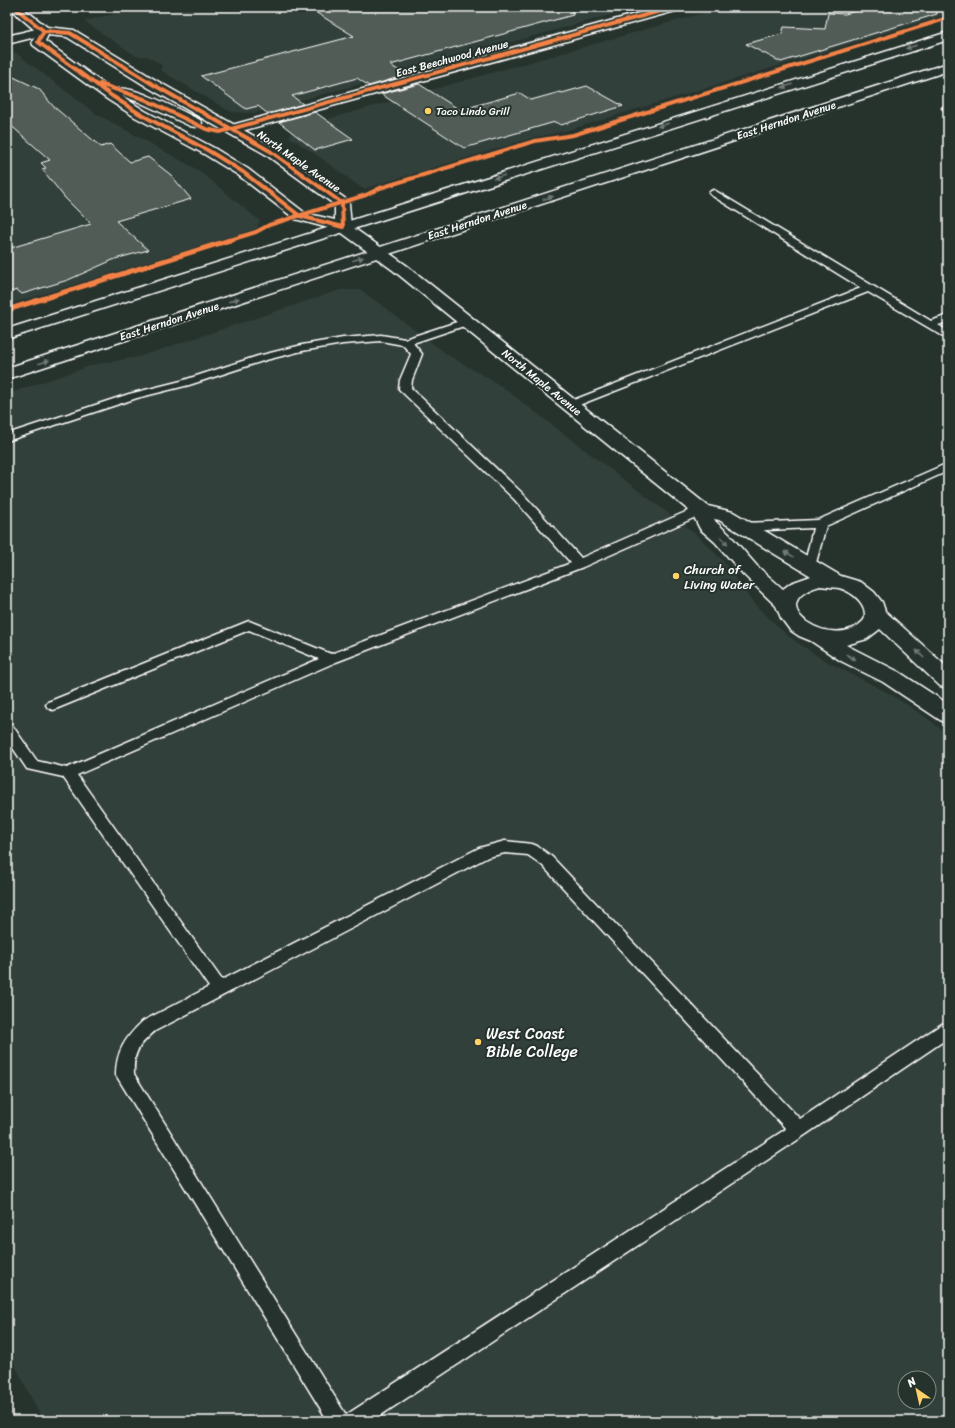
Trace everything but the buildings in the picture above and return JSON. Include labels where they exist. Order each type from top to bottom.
[{"type":"street","points":[[14,7],[44,31]]},
{"type":"street","name":"East Beechwood Avenue","points":[[89,80],[144,99],[206,129],[220,132],[675,7]]},
{"type":"street","points":[[7,40],[44,31]]},
{"type":"street","name":"North Maple Avenue","points":[[343,227],[342,203],[270,151],[234,129],[154,85],[70,33],[44,31],[38,42],[89,80],[140,114],[209,151],[243,172],[300,216],[343,227],[466,322],[701,510],[726,516],[835,581]]},
{"type":"street","points":[[7,334],[948,36]]},
{"type":"street","name":"East Herndon Avenue","points":[[7,374],[377,252],[948,67]]},
{"type":"street","name":"North Maple Avenue","points":[[701,510],[707,525],[722,538],[750,570],[786,604]]},
{"type":"street","name":"North Maple Avenue","points":[[818,636],[839,638],[858,635],[868,630],[874,622],[876,614],[874,606],[864,594],[848,584],[820,580],[807,583],[796,588],[788,595],[786,604],[788,614],[794,623],[805,631],[818,636],[848,656],[891,677],[948,715]]},
{"type":"street","name":"North Maple Avenue","points":[[876,614],[908,642],[948,681]]},
{"type":"lane","points":[[714,193],[948,336]]},
{"type":"lane","points":[[570,405],[869,288]]},
{"type":"lane","points":[[930,325],[948,318]]},
{"type":"lane","points":[[7,438],[133,396],[185,383],[262,358],[302,348],[343,341],[381,338],[406,342],[466,322]]},
{"type":"lane","points":[[406,342],[417,354],[406,380],[405,389],[518,496],[579,564]]},
{"type":"lane","points":[[743,527],[820,524],[948,467]]},
{"type":"lane","points":[[7,728],[32,764],[68,773],[331,659],[579,564],[701,510]]},
{"type":"lane","points":[[810,567],[820,524]]},
{"type":"lane","points":[[53,705],[249,624],[331,659]]},
{"type":"lane","points":[[68,773],[220,990]]},
{"type":"lane","points":[[339,1421],[125,1075],[124,1060],[133,1041],[149,1026],[484,852],[505,847],[532,850],[547,860],[799,1130]]},
{"type":"lane","points":[[354,1421],[799,1130],[948,1029]]},
{"type":"shaded area","points":[[144,7],[639,7],[255,113],[231,112],[160,70],[162,65],[147,56],[136,56],[84,21]]},
{"type":"shaded area","points":[[725,7],[948,7],[948,14],[565,131],[532,138],[363,189],[289,137],[293,129]]},
{"type":"shaded area","points":[[7,52],[16,53],[95,113],[198,170],[260,221],[256,230],[7,305]]},
{"type":"shaded area","name":"West Coast Bible College","points":[[340,290],[361,290],[448,355],[501,386],[698,536],[723,561],[758,608],[788,636],[822,659],[890,694],[927,718],[948,735],[948,1421],[43,1421],[7,1349],[7,394],[96,364],[138,357]]},
{"type":"cycle path","points":[[14,7],[44,31],[70,33],[154,85],[270,151],[342,203],[343,227],[300,216],[243,172],[209,151],[140,114],[112,96],[38,42],[44,31]]},
{"type":"cycle path","points":[[100,84],[144,99],[206,129],[220,132],[675,7]]},
{"type":"cycle path","points":[[7,310],[256,232],[269,225],[366,195],[380,188],[535,141],[573,135],[948,18]]},
{"type":"place","name":"Taco Lindo Grill","points":[[428,111]]},
{"type":"place","name":"Church of Living Water","points":[[676,576]]},
{"type":"place","name":"West Coast Bible College","points":[[478,1042]]}]
